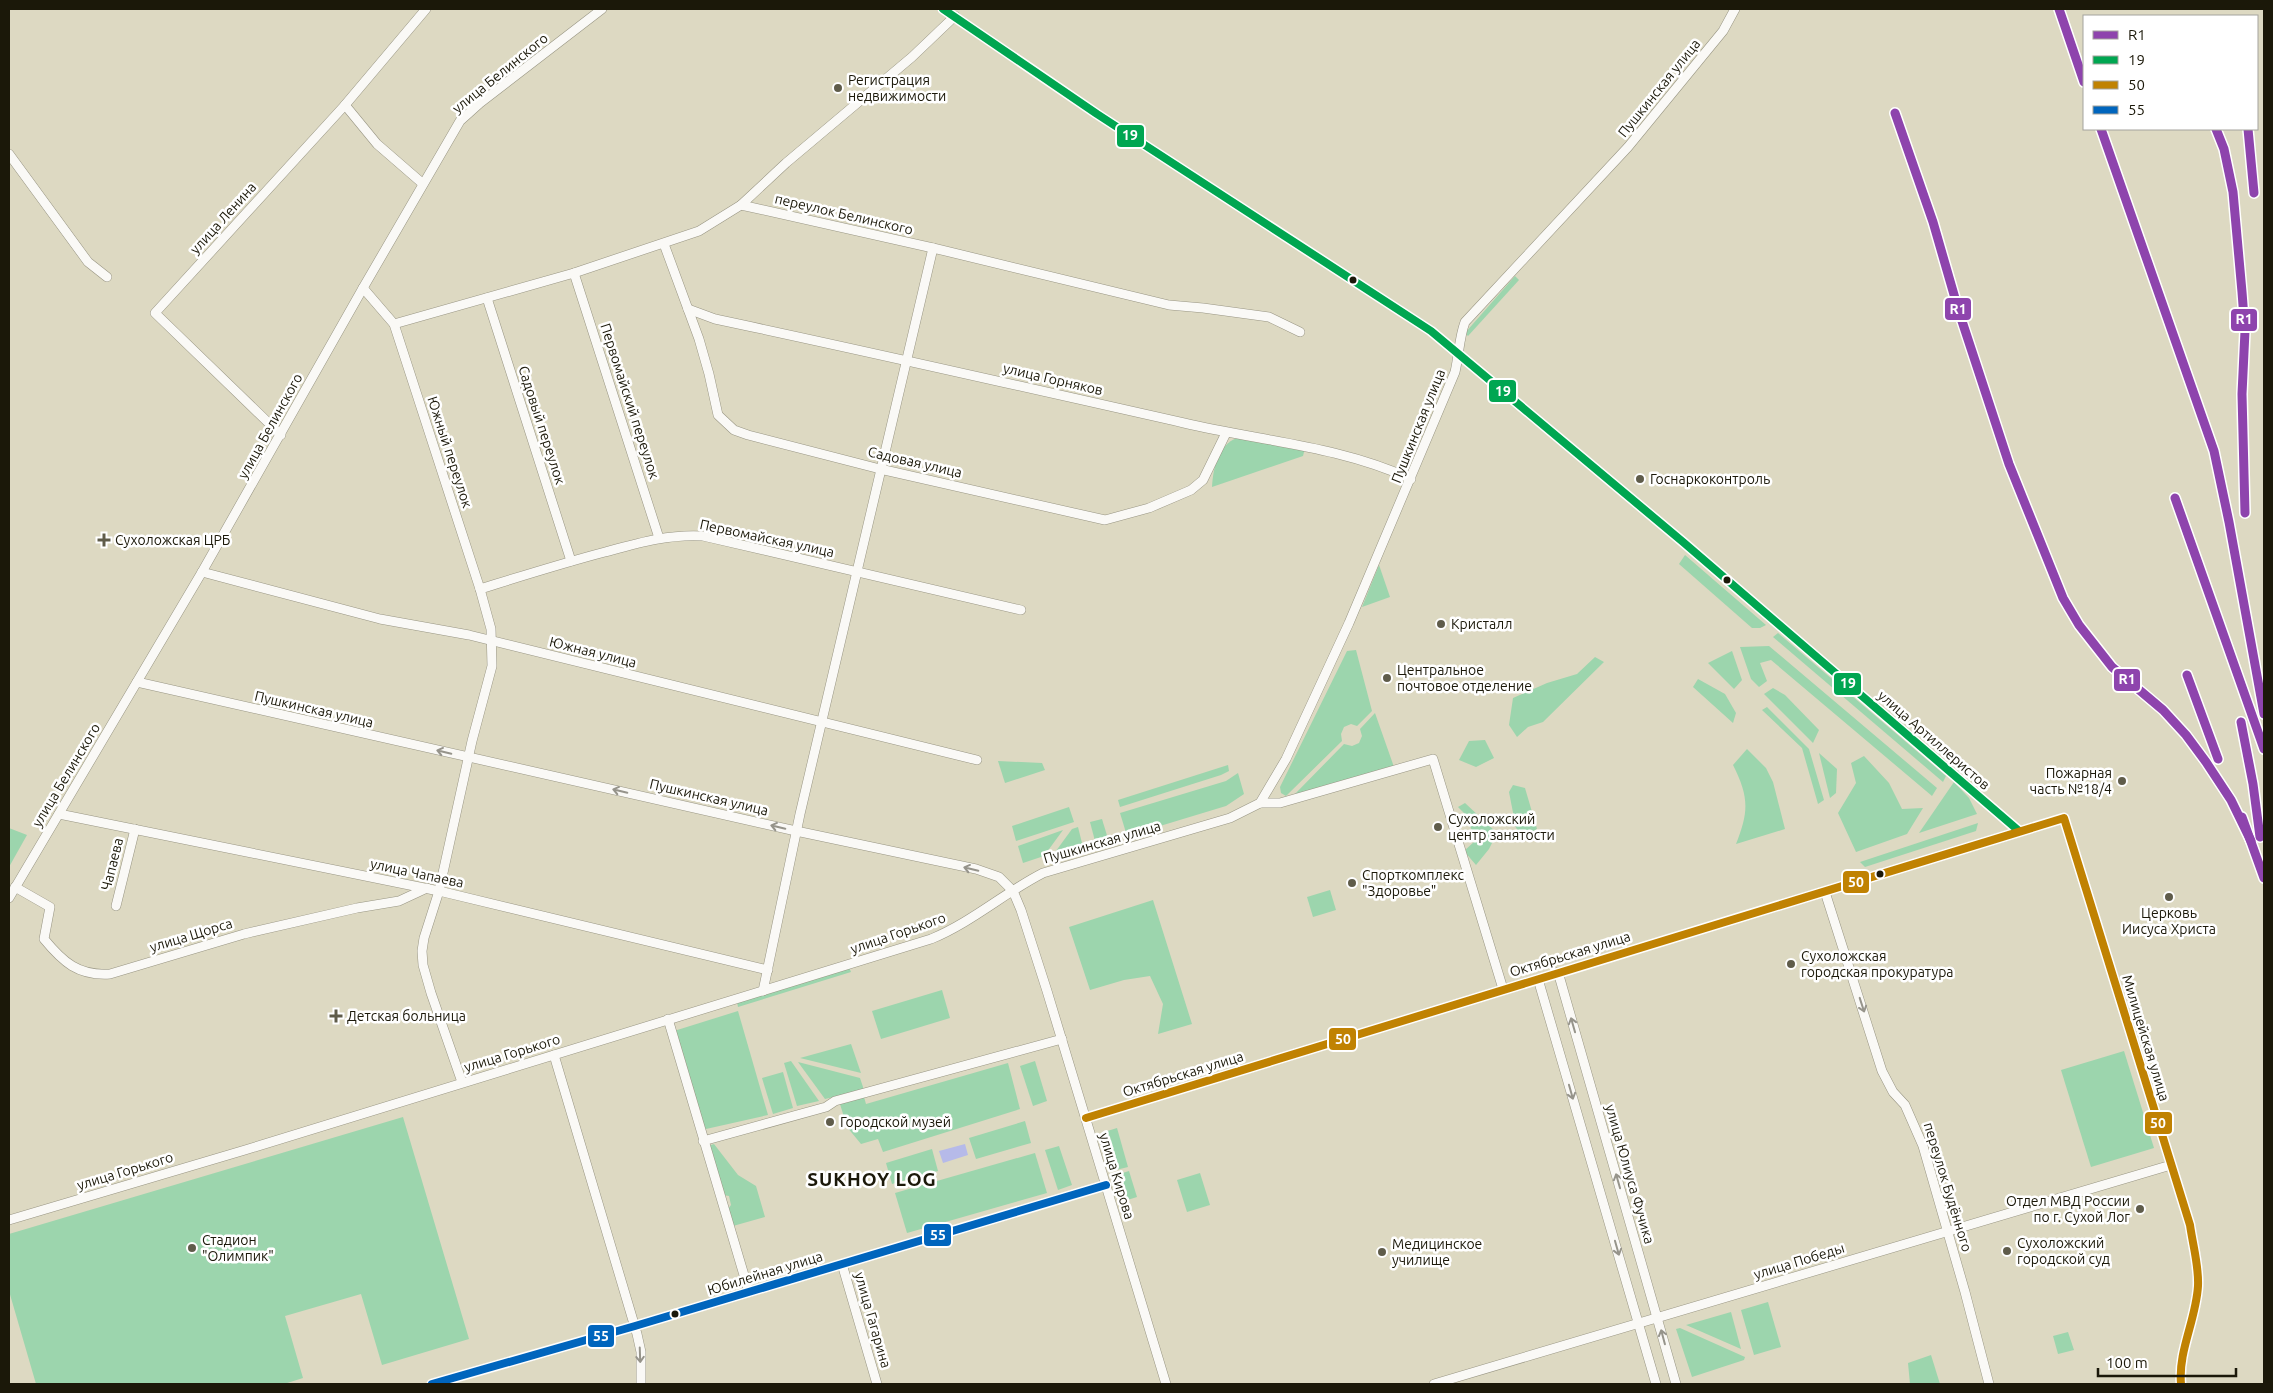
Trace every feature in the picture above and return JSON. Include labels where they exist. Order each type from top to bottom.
[{"type":"street","name":"улица Ленина","points":[[281,435],[155,313],[345,105],[426,9]]},
{"type":"street","name":"улица Белинского","points":[[9,898],[202,572],[422,183],[460,121],[602,9]]},
{"type":"street","name":"улица Артиллеристов","points":[[943,9],[1097,114],[1406,312],[1460,353],[2019,831]]},
{"type":"street","name":"Пушкинская улица","points":[[1260,803],[1286,760],[1346,629],[1411,479],[1455,372],[1460,353],[1460,337],[1465,322],[1628,147],[1723,31],[1735,9]]},
{"type":"street","points":[[363,288],[394,324],[574,273],[699,231],[741,204],[786,163],[905,63],[955,16]]},
{"type":"street","points":[[345,105],[376,144],[422,183]]},
{"type":"street","points":[[9,154],[88,262],[108,277]]},
{"type":"street","name":"переулок Белинского","points":[[741,204],[1169,305],[1269,317],[1300,332]]},
{"type":"street","points":[[664,244],[688,309]]},
{"type":"street","points":[[763,991],[796,831],[933,248]]},
{"type":"street","name":"Первомайский переулок","points":[[574,273],[659,538]]},
{"type":"street","name":"Садовый переулок","points":[[487,298],[571,561]]},
{"type":"street","name":"улица Горняков","points":[[688,309],[715,319],[908,360],[1226,433],[1330,450],[1411,479]]},
{"type":"street","name":"Садовая улица","points":[[688,309],[710,374],[718,415],[723,422],[734,430],[748,435],[880,469],[1105,520],[1149,508],[1191,490],[1203,480],[1226,433]]},
{"type":"street","name":"Южный переулок","points":[[394,324],[480,589],[493,642],[492,666],[468,758],[439,891],[424,938],[422,951],[423,965],[462,1082]]},
{"type":"street","name":"Первомайская улица","points":[[480,589],[571,561],[659,538],[679,535],[702,536],[1021,610]]},
{"type":"street","name":"Южная улица","points":[[202,572],[380,619],[469,635],[977,760]]},
{"type":"street","name":"Пушкинская улица","points":[[137,682],[468,758],[976,869],[999,877],[1013,890],[1043,873],[1230,818],[1260,803],[1280,803],[1433,759],[1503,989]]},
{"type":"street","name":"улица Чапаева","points":[[59,814],[427,888],[768,970]]},
{"type":"street","name":"Октябрьская улица","points":[[1086,1118],[2064,818]]},
{"type":"street","name":"Милицейская улица","points":[[2064,818],[2190,1226],[2198,1287],[2180,1367],[2181,1384]]},
{"type":"street","name":"Чапаева","points":[[116,906],[135,829]]},
{"type":"street","name":"улица Щорса","points":[[15,887],[50,907],[44,939],[61,960],[97,975],[110,974],[244,934],[357,908],[399,901],[427,888]]},
{"type":"street","name":"улица Горького","points":[[9,1220],[931,939],[955,929],[1013,890]]},
{"type":"street","name":"улица Кирова","points":[[1013,890],[1062,1039],[1166,1384]]},
{"type":"street","name":"переулок Будённого","points":[[1825,892],[1882,1072],[1893,1092],[1905,1105],[1916,1128],[1947,1230],[1989,1384]]},
{"type":"street","name":"улица Юлиуса Фучика","points":[[1558,972],[1676,1384]]},
{"type":"street","points":[[1538,978],[1656,1384]]},
{"type":"street","points":[[668,1019],[749,1292]]},
{"type":"street","points":[[703,1141],[826,1106],[844,1099],[1062,1039]]},
{"type":"street","points":[[554,1055],[635,1326],[641,1352],[641,1384]]},
{"type":"street","name":"улица Победы","points":[[1434,1384],[2171,1165]]},
{"type":"street","name":"Юбилейная улица","points":[[432,1384],[635,1326],[1106,1185]]},
{"type":"street","name":"улица Гагарина","points":[[842,1264],[877,1384]]},
{"type":"green space","points":[[1515,276],[1519,280],[1468,336],[1465,333]]},
{"type":"green space","points":[[1237,438],[1305,448],[1303,456],[1212,487],[1215,465],[1221,452],[1225,446]]},
{"type":"green space","points":[[1685,555],[1766,625],[1760,628],[1752,628],[1679,564]]},
{"type":"green space","points":[[1379,565],[1390,597],[1362,607]]},
{"type":"green space","points":[[1778,633],[1946,776],[1943,782],[1773,637]]},
{"type":"green space","points":[[1769,646],[1937,788],[1932,796],[1771,660],[1760,663],[1767,681],[1759,687],[1751,679],[1740,647]]},
{"type":"green space","points":[[1356,650],[1372,711],[1357,726],[1351,724],[1344,727],[1341,734],[1342,741],[1286,796],[1281,793],[1280,787],[1347,651]]},
{"type":"green space","points":[[1732,651],[1742,680],[1734,689],[1708,663]]},
{"type":"green space","points":[[1595,657],[1604,662],[1543,722],[1528,727],[1517,737],[1509,725],[1513,698],[1547,683],[1577,674]]},
{"type":"green space","points":[[1698,679],[1725,694],[1736,713],[1733,723],[1693,687]]},
{"type":"green space","points":[[1773,688],[1785,695],[1819,730],[1813,743],[1764,694]]},
{"type":"green space","points":[[1767,707],[1809,749],[1824,800],[1818,804],[1802,748],[1762,710]]},
{"type":"green space","points":[[1375,713],[1394,767],[1293,796],[1344,744],[1352,746],[1359,743],[1362,736],[1360,729]]},
{"type":"green space","points":[[1485,740],[1494,758],[1476,767],[1459,760],[1469,741]]},
{"type":"green space","points":[[1747,749],[1766,768],[1773,782],[1785,829],[1736,844],[1743,822],[1745,804],[1742,786],[1733,765]]},
{"type":"green space","points":[[1819,753],[1837,769],[1836,793],[1830,798]]},
{"type":"green space","points":[[1864,756],[1889,783],[1902,809],[1923,808],[1907,834],[1856,852],[1838,813],[1856,783],[1851,763]]},
{"type":"green space","points":[[998,761],[1042,763],[1045,770],[1005,783]]},
{"type":"green space","points":[[1228,765],[1229,771],[1221,775],[1120,807],[1118,800]]},
{"type":"green space","points":[[1238,773],[1244,794],[1226,806],[1127,836],[1120,813],[1226,781]]},
{"type":"green space","points":[[1954,782],[1969,798],[1977,814],[1919,833]]},
{"type":"green space","points":[[1513,785],[1525,788],[1537,829],[1524,836],[1516,828],[1509,792]]},
{"type":"green space","points":[[1465,803],[1497,833],[1489,849],[1476,865],[1464,851],[1475,841],[1467,816],[1458,807]]},
{"type":"green space","points":[[1069,807],[1074,822],[1016,841],[1012,826]]},
{"type":"green space","points":[[1102,819],[1109,842],[1100,844],[1095,841],[1090,822]]},
{"type":"green space","points":[[1978,823],[1976,831],[1865,867],[1860,862]]},
{"type":"green space","points":[[1078,827],[1083,847],[1053,855],[1072,829]]},
{"type":"green space","points":[[9,828],[27,835],[9,867]]},
{"type":"green space","points":[[1063,830],[1044,856],[1023,863],[1018,846]]},
{"type":"green space","points":[[1330,890],[1336,910],[1313,917],[1307,897]]},
{"type":"green space","points":[[1153,900],[1192,1024],[1158,1034],[1163,1004],[1150,976],[1124,980],[1090,990],[1069,927]]},
{"type":"green space","points":[[849,967],[851,972],[738,1007],[737,1002]]},
{"type":"green space","points":[[942,990],[950,1018],[881,1039],[872,1011]]},
{"type":"green space","points":[[738,1011],[768,1115],[706,1129],[702,1126],[674,1031]]},
{"type":"green space","points":[[851,1044],[861,1073],[800,1058]]},
{"type":"green space","points":[[2124,1051],[2154,1148],[2091,1167],[2061,1070]]},
{"type":"green space","points":[[791,1061],[819,1101],[797,1106],[784,1063]]},
{"type":"green space","points":[[1035,1061],[1047,1101],[1033,1106],[1020,1066]]},
{"type":"green space","points":[[798,1062],[860,1078],[864,1090],[825,1099]]},
{"type":"green space","points":[[1008,1063],[1020,1109],[883,1152],[878,1139],[861,1144],[847,1127],[840,1104],[864,1097],[866,1104]]},
{"type":"green space","points":[[783,1072],[793,1108],[773,1114],[762,1078]]},
{"type":"green space","name":"Стадион \"Олимпик\"","points":[[403,1117],[469,1339],[382,1365],[361,1294],[285,1316],[303,1378],[284,1384],[36,1384],[9,1291],[9,1234]]},
{"type":"green space","points":[[1025,1121],[1031,1143],[976,1159],[969,1138]]},
{"type":"green space","points":[[1117,1128],[1128,1167],[1112,1171],[1101,1133]]},
{"type":"green space","points":[[714,1144],[738,1175],[756,1186],[765,1217],[733,1226],[728,1209],[731,1205],[729,1196],[723,1195],[708,1146]]},
{"type":"green space","points":[[1059,1146],[1072,1185],[1058,1190],[1045,1150]]},
{"type":"green space","points":[[932,1149],[938,1171],[892,1184],[886,1163]]},
{"type":"green space","points":[[1035,1153],[1047,1193],[907,1233],[895,1193]]},
{"type":"green space","points":[[1129,1171],[1137,1197],[1121,1202],[1113,1176]]},
{"type":"green space","points":[[1200,1173],[1210,1205],[1187,1212],[1177,1180]]},
{"type":"green space","points":[[1768,1302],[1781,1347],[1754,1355],[1741,1310]]},
{"type":"green space","points":[[1731,1312],[1741,1349],[1686,1325]]},
{"type":"green space","points":[[1680,1328],[1745,1357],[1744,1360],[1692,1377],[1676,1329]]},
{"type":"green space","points":[[2068,1332],[2074,1350],[2058,1354],[2053,1336]]},
{"type":"green space","points":[[1931,1355],[1940,1384],[1910,1384],[1908,1363]]},
{"type":"water","points":[[965,1144],[968,1155],[943,1163],[939,1151]]},
{"type":"transit line","name":"19","points":[[943,9],[1097,114],[1431,331],[1683,542],[2019,831]]},
{"type":"transit line","name":"R1","points":[[2059,9],[2083,79]]},
{"type":"transit line","name":"R1","points":[[1895,113],[1933,222],[1959,312],[2009,464],[2063,598],[2079,625],[2112,667],[2163,710],[2186,735],[2231,800],[2251,841]]},
{"type":"transit line","name":"R1","points":[[2101,130],[2214,451],[2264,714]]},
{"type":"transit line","name":"R1","points":[[2216,130],[2224,149],[2233,192],[2245,331],[2242,394],[2245,513]]},
{"type":"transit line","name":"R1","points":[[2248,130],[2254,193]]},
{"type":"transit line","name":"R1","points":[[2175,498],[2264,749]]},
{"type":"transit line","name":"R1","points":[[2187,675],[2218,759]]},
{"type":"transit line","name":"R1","points":[[2241,722],[2253,784],[2260,837]]},
{"type":"transit line","name":"R1","points":[[2242,817],[2264,878]]},
{"type":"transit line","name":"50","points":[[1086,1118],[2064,818],[2190,1225],[2197,1263],[2198,1286],[2197,1299],[2182,1360],[2181,1384]]},
{"type":"transit line","name":"55","points":[[432,1384],[635,1326],[1106,1185]]},
{"type":"place","name":"Регистрация недвижимости","points":[[838,88]]},
{"type":"place","name":"Госнаркоконтроль","points":[[1640,479]]},
{"type":"place","name":"Сухоложская ЦРБ","points":[[104,540]]},
{"type":"place","name":"Кристалл","points":[[1441,624]]},
{"type":"place","name":"Центральное почтовое отделение","points":[[1387,678]]},
{"type":"place","name":"Пожарная часть №18/4","points":[[2122,781]]},
{"type":"place","name":"Сухоложский центр занятости","points":[[1438,827]]},
{"type":"place","name":"Спорткомплекс \"Здоровье\"","points":[[1352,883]]},
{"type":"place","name":"Церковь Иисуса Христа","points":[[2169,897]]},
{"type":"place","name":"Сухоложская городская прокуратура","points":[[1791,964]]},
{"type":"place","name":"Детская больница","points":[[336,1016]]},
{"type":"place","name":"Городской музей","points":[[830,1122]]},
{"type":"place","name":"Отдел МВД России по г. Сухой Лог","points":[[2140,1209]]},
{"type":"place","name":"Стадион \"Олимпик\"","points":[[192,1248]]},
{"type":"place","name":"Сухоложский городской суд","points":[[2007,1251]]},
{"type":"place","name":"Медицинское училище","points":[[1382,1252]]},
{"type":"district","name":"SUKHOY LOG","points":[[872,1179]]}]
